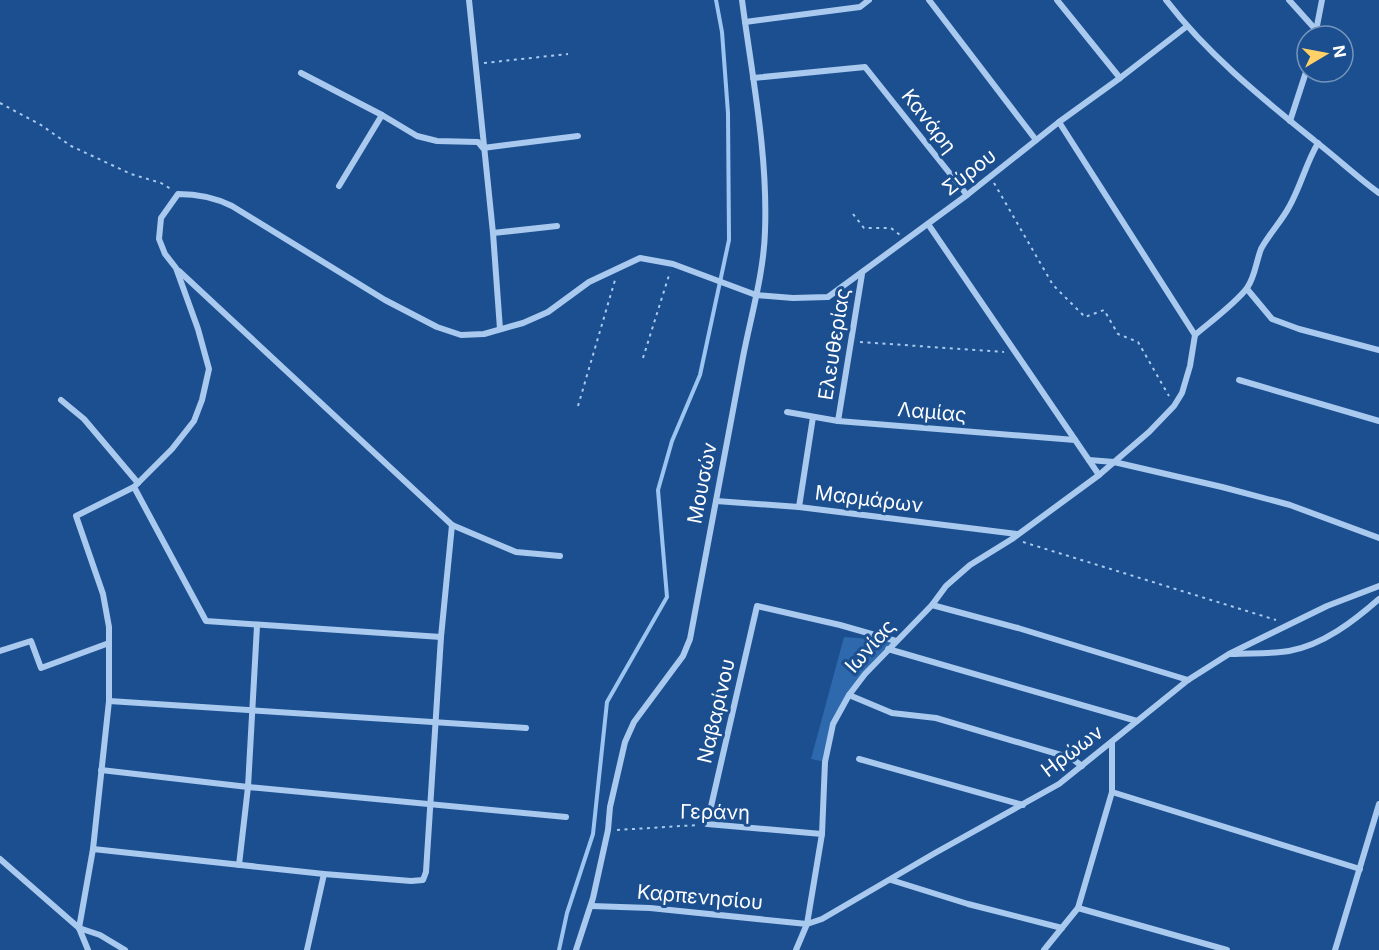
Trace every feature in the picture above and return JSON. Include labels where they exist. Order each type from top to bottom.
[{"type":"street","points":[[469,0],[493,233],[500,329]]},
{"type":"street","name":"Μουσών","points":[[576,950],[591,906],[625,742],[634,722],[687,649],[756,295],[765,222],[765,178],[742,0]]},
{"type":"street","points":[[745,22],[860,7],[868,0]]},
{"type":"street","points":[[929,0],[1036,140]]},
{"type":"street","points":[[1057,0],[1120,78]]},
{"type":"street","points":[[1166,0],[1186,27],[1213,54],[1354,175],[1379,193]]},
{"type":"street","points":[[1289,0],[1308,24]]},
{"type":"street","points":[[1317,24],[1322,0]]},
{"type":"street","name":"Σύρου","points":[[178,194],[193,194],[232,206],[385,300],[437,327],[468,335],[484,334],[523,323],[548,312],[589,282],[640,258],[673,264],[756,295],[793,298],[828,297],[967,195],[1059,122],[1186,27]]},
{"type":"street","name":"Κανάρη","points":[[753,78],[865,67],[967,195]]},
{"type":"street","points":[[301,73],[417,136],[437,141],[478,142],[483,148]]},
{"type":"street","points":[[1290,121],[1302,84]]},
{"type":"street","points":[[339,186],[382,115]]},
{"type":"street","points":[[1059,122],[1195,335],[1246,289],[1252,278],[1256,261],[1289,208],[1318,143]]},
{"type":"street","points":[[483,148],[578,136]]},
{"type":"street","points":[[178,194],[161,218],[159,230],[159,239],[165,254],[176,268],[452,525],[516,552],[560,556]]},
{"type":"street","points":[[928,224],[1099,475]]},
{"type":"street","points":[[493,233],[557,226]]},
{"type":"street","points":[[88,950],[79,928],[93,849],[109,701],[109,627],[103,594],[76,516],[136,485],[172,449],[194,421],[202,400],[209,369],[198,329],[176,268]]},
{"type":"street","name":"Ελευθερίας","points":[[838,421],[862,273]]},
{"type":"street","points":[[1246,289],[1272,319],[1299,329],[1379,350]]},
{"type":"street","name":"Ιωνίας","points":[[807,924],[822,834],[825,762],[833,724],[849,695],[896,640],[932,605],[946,586],[970,565],[1015,537],[1099,475],[1149,432],[1174,406],[1182,393],[1190,366],[1195,335]]},
{"type":"street","points":[[1239,380],[1379,421]]},
{"type":"street","points":[[61,400],[84,419],[136,485],[206,621],[441,637]]},
{"type":"street","name":"Λαμίας","points":[[787,412],[838,421],[1075,440]]},
{"type":"street","points":[[799,507],[813,417]]},
{"type":"street","points":[[1089,460],[1114,462],[1290,505],[1379,538]]},
{"type":"street","name":"Μαρμάρων","points":[[716,501],[799,507],[1015,537]]},
{"type":"street","points":[[93,849],[324,874],[423,880],[426,872],[441,637],[452,525]]},
{"type":"street","name":"Ηρώων","points":[[807,924],[822,920],[935,853],[1059,784],[1188,680],[1229,654],[1287,624],[1379,586]]},
{"type":"street","points":[[1229,654],[1291,650],[1317,641],[1361,616],[1379,599]]},
{"type":"street","points":[[932,605],[1018,628],[1188,680]]},
{"type":"street","name":"Ναβαρίνου","points":[[707,824],[757,606],[896,640]]},
{"type":"street","points":[[239,865],[248,787],[257,626]]},
{"type":"street","points":[[0,651],[31,641],[41,668],[109,643]]},
{"type":"street","points":[[888,649],[1137,721]]},
{"type":"street","points":[[849,695],[892,713],[936,718],[1071,758],[1082,766]]},
{"type":"street","points":[[109,701],[526,728]]},
{"type":"street","points":[[1044,950],[1078,908],[1112,792],[1112,742]]},
{"type":"street","points":[[859,759],[1023,805]]},
{"type":"street","points":[[101,770],[248,787],[566,817]]},
{"type":"street","points":[[1112,792],[1360,869]]},
{"type":"street","points":[[1335,950],[1379,804]]},
{"type":"street","name":"Γεράνη","points":[[707,824],[822,834]]},
{"type":"street","points":[[0,859],[79,928],[100,934],[125,950]]},
{"type":"street","points":[[307,950],[324,874]]},
{"type":"street","points":[[891,880],[968,904],[1062,928]]},
{"type":"street","name":"Καρπενησίου","points":[[591,906],[650,908],[807,924]]},
{"type":"street","points":[[1078,908],[1226,950]]},
{"type":"street","points":[[796,950],[807,924]]},
{"type":"path","points":[[475,63],[568,54]]},
{"type":"path","points":[[0,103],[41,125],[71,146],[131,174],[161,183],[178,194]]},
{"type":"path","points":[[990,176],[1053,285],[1085,317],[1104,310],[1118,334],[1138,342],[1174,406]]},
{"type":"path","points":[[853,214],[864,228],[891,228],[906,240]]},
{"type":"path","points":[[643,358],[673,264]]},
{"type":"path","points":[[578,406],[618,269]]},
{"type":"path","points":[[851,341],[1015,353]]},
{"type":"path","points":[[1015,537],[1287,624]]},
{"type":"path","name":"Γεράνη","points":[[608,830],[707,824]]},
{"type":"shaded area","points":[[844,637],[896,641],[865,674],[833,724],[825,762],[811,759]]},
{"type":"waterway","points":[[559,950],[567,913],[593,834],[607,702],[667,597],[658,490],[672,441],[700,375],[729,240],[728,113],[722,32],[716,0]]}]
